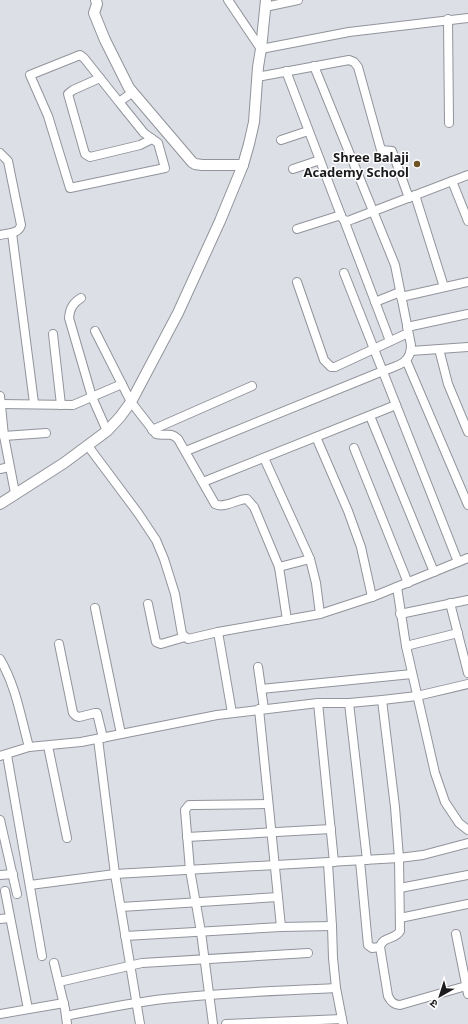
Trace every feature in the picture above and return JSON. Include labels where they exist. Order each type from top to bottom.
[{"type":"street","points":[[96,0],[97,4],[94,13],[105,40],[129,88],[192,162],[195,164],[243,165]]},
{"type":"street","points":[[228,0],[261,49]]},
{"type":"street","points":[[0,504],[88,446],[107,431],[131,402],[178,314],[220,221],[243,165],[254,122],[257,77],[266,3],[298,0]]},
{"type":"street","points":[[261,49],[349,32],[448,19],[468,18]]},
{"type":"street","points":[[448,19],[450,122]]},
{"type":"street","points":[[80,55],[100,78],[144,133],[158,143],[165,168],[70,188],[48,116],[30,75],[80,55]]},
{"type":"street","points":[[257,77],[349,60],[354,62],[358,67],[381,150],[392,151],[412,196],[444,287]]},
{"type":"street","points":[[186,451],[383,372],[406,360],[411,351],[395,265],[314,66]]},
{"type":"street","points":[[286,71],[390,341]]},
{"type":"street","points":[[100,78],[72,90],[68,94],[85,154],[90,157],[140,145],[152,139]]},
{"type":"street","points":[[119,102],[132,92]]},
{"type":"street","points":[[281,140],[308,131]]},
{"type":"street","points":[[0,153],[8,161],[21,225],[17,232],[0,235]]},
{"type":"street","points":[[293,169],[320,160]]},
{"type":"street","points":[[297,229],[342,218],[348,221],[468,175]]},
{"type":"street","points":[[452,181],[468,221]]},
{"type":"street","points":[[12,232],[34,403]]},
{"type":"street","points":[[344,273],[458,562]]},
{"type":"street","points":[[297,282],[324,360],[331,367],[335,367],[374,349],[408,330],[468,314]]},
{"type":"street","points":[[376,302],[401,295],[468,282]]},
{"type":"street","points":[[82,298],[75,302],[70,310],[69,318],[92,397],[107,431]]},
{"type":"street","points":[[95,331],[131,402],[152,430],[160,435],[174,435],[186,451],[213,502],[217,506],[222,506],[242,499],[247,499],[254,507],[279,567],[286,620]]},
{"type":"street","points":[[53,334],[61,405]]},
{"type":"street","points":[[411,351],[468,347]]},
{"type":"street","points":[[439,349],[448,384],[468,432]]},
{"type":"street","points":[[406,360],[468,505]]},
{"type":"street","points":[[15,493],[9,467],[0,401],[73,405],[122,384]]},
{"type":"street","points":[[152,430],[252,386]]},
{"type":"street","points":[[203,482],[396,405]]},
{"type":"street","points":[[370,416],[434,572]]},
{"type":"street","points":[[4,436],[46,433]]},
{"type":"street","points":[[316,437],[348,510],[361,547],[372,597]]},
{"type":"street","points":[[88,446],[138,513],[156,540],[168,573],[182,634],[184,637]]},
{"type":"street","points":[[354,448],[408,583]]},
{"type":"street","points":[[264,458],[310,559],[316,583],[320,614]]},
{"type":"street","points":[[0,469],[9,467]]},
{"type":"street","points":[[148,604],[156,642],[161,644],[184,637],[188,639],[218,632],[320,614],[372,597],[468,558]]},
{"type":"street","points":[[279,567],[310,559]]},
{"type":"street","points":[[397,587],[406,646],[434,773],[445,802],[459,822],[468,830]]},
{"type":"street","points":[[400,614],[468,600]]},
{"type":"street","points":[[450,603],[468,673]]},
{"type":"street","points":[[95,608],[121,734]]},
{"type":"street","points":[[218,632],[232,713]]},
{"type":"street","points":[[406,646],[458,633]]},
{"type":"street","points":[[59,644],[73,713],[78,717],[94,713],[97,714],[101,738],[115,874],[140,1024]]},
{"type":"street","points":[[0,659],[12,685],[29,748]]},
{"type":"street","points":[[258,667],[261,689],[261,709],[268,804],[281,927]]},
{"type":"street","points":[[261,689],[412,674]]},
{"type":"street","points":[[42,956],[30,885],[3,755],[29,748],[80,742],[232,713],[318,703],[349,703],[417,696],[468,684]]},
{"type":"street","points":[[382,700],[395,807],[400,888],[400,931],[398,935],[384,940],[380,947],[390,1001],[395,1005],[400,1005],[467,990],[456,934]]},
{"type":"street","points":[[226,1024],[342,1022],[332,958],[331,829],[318,703]]},
{"type":"street","points":[[349,703],[363,860],[368,945],[372,948],[380,947]]},
{"type":"street","points":[[48,746],[66,838]]},
{"type":"street","points":[[213,1024],[201,932],[190,870],[185,812],[186,807],[268,804]]},
{"type":"street","points":[[459,822],[468,818]]},
{"type":"street","points":[[0,820],[17,894]]},
{"type":"street","points":[[187,836],[331,829]]},
{"type":"street","points":[[30,885],[115,874],[399,858],[434,853],[468,843]]},
{"type":"street","points":[[0,875],[12,874]]},
{"type":"street","points":[[400,888],[468,875]]},
{"type":"street","points":[[5,891],[28,1009]]},
{"type":"street","points":[[121,908],[278,897]]},
{"type":"street","points":[[400,918],[468,904]]},
{"type":"street","points":[[0,919],[10,918]]},
{"type":"street","points":[[125,936],[281,927],[332,926]]},
{"type":"street","points":[[59,982],[130,965],[159,961],[308,953]]},
{"type":"street","points":[[54,963],[67,1020],[136,1002],[209,994],[336,988]]},
{"type":"street","points":[[0,1014],[64,1003]]},
{"type":"place","name":"Shree Balaji Academy School","points":[[417,164]]}]
